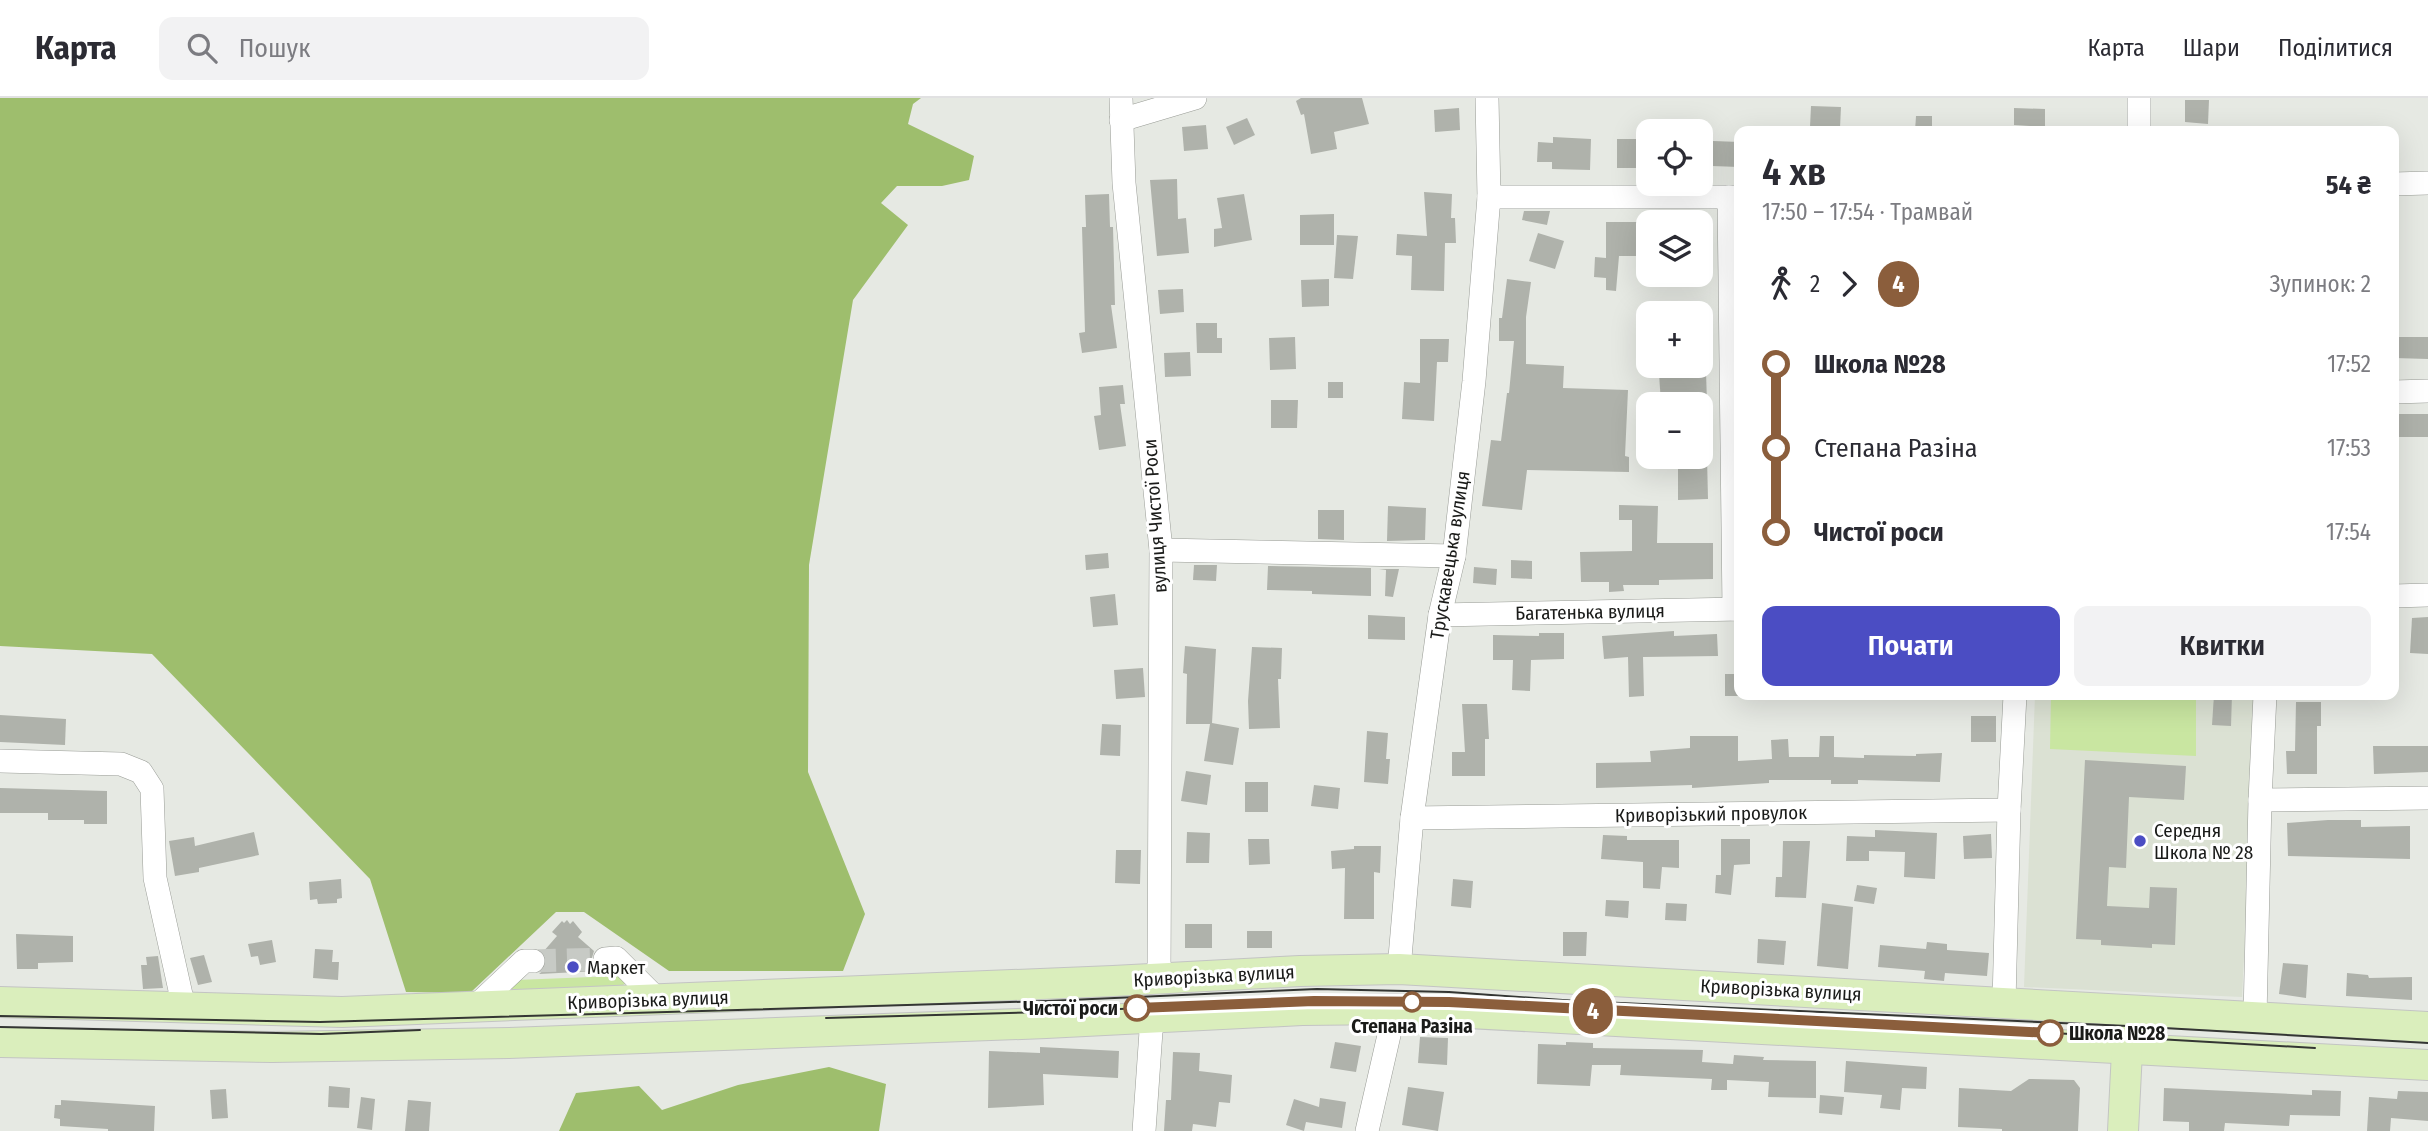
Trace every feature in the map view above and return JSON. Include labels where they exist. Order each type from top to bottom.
[{"type":"main road","name":"Криворізька вулиця","points":[[0,1002],[342,1012],[1399,969],[2428,1027]]},
{"type":"main road","name":"Криворізька вулиця","points":[[0,1042],[272,1047],[495,1043],[1303,1010],[1395,1009],[2428,1065]]},
{"type":"main road","points":[[2123,1131],[2128,1010]]},
{"type":"street","points":[[1121,109],[1195,98]]},
{"type":"street","name":"Трускавецька вулиця","points":[[1399,969],[1412,818],[1440,615],[1454,556],[1474,381],[1489,197],[1487,98]]},
{"type":"street","points":[[2138,98],[2139,126]]},
{"type":"street","name":"вулиця Чистої Роси","points":[[1121,109],[1124,183],[1161,550],[1159,977]]},
{"type":"street","points":[[2399,184],[2428,183]]},
{"type":"street","points":[[1489,197],[1734,197]]},
{"type":"street","points":[[2399,392],[2428,391]]},
{"type":"street","points":[[1161,550],[1454,556]]},
{"type":"street","points":[[2399,596],[2428,595]]},
{"type":"street","name":"Багатенька вулиця","points":[[1440,615],[1734,609]]},
{"type":"street","points":[[2004,1002],[2015,700]]},
{"type":"street","points":[[2255,1017],[2265,700]]},
{"type":"street","points":[[0,761],[121,764],[141,772],[152,789],[155,878],[184,1008]]},
{"type":"street","points":[[2260,800],[2428,798]]},
{"type":"street","name":"Криворізький провулок","points":[[1412,818],[2009,810]]},
{"type":"street","points":[[605,959],[616,958],[658,1000]]},
{"type":"street","points":[[476,1006],[524,961],[533,961]]},
{"type":"street","points":[[1367,1131],[1395,1009]]},
{"type":"street","points":[[1144,1131],[1152,1017]]},
{"type":"shaded area","name":"Середня Школа № 28","points":[[2035,700],[2257,700],[2242,997],[2024,987]]},
{"type":"green space","points":[[0,98],[921,98],[913,104],[908,124],[974,156],[969,180],[942,186],[897,186],[881,203],[908,225],[853,300],[809,565],[808,772],[865,914],[843,971],[669,971],[584,912],[556,912],[470,993],[406,992],[370,879],[152,654],[0,646]]},
{"type":"green space","points":[[2051,700],[2196,700],[2196,756],[2050,749]]},
{"type":"green space","points":[[617,976],[627,982],[618,989],[519,993],[508,987],[516,980]]},
{"type":"green space","points":[[829,1067],[886,1084],[879,1131],[559,1131],[576,1093],[639,1086],[662,1110],[738,1085]]},
{"type":"building","points":[[1301,98],[1362,98],[1369,124],[1334,132],[1337,149],[1311,154],[1304,114],[1301,115],[1296,101]]},
{"type":"building","points":[[2185,100],[2209,100],[2208,124],[2185,122]]},
{"type":"building","points":[[1811,106],[1841,107],[1840,126],[1810,126]]},
{"type":"building","points":[[1459,108],[1460,130],[1435,132],[1434,110]]},
{"type":"building","points":[[2014,108],[2045,109],[2045,126],[2014,125]]},
{"type":"building","points":[[1916,116],[1932,116],[1932,126],[1915,126]]},
{"type":"building","points":[[1247,118],[1255,135],[1234,145],[1226,127]]},
{"type":"building","points":[[1206,125],[1208,149],[1184,151],[1182,127]]},
{"type":"building","points":[[1553,137],[1591,139],[1590,170],[1552,169],[1552,162],[1537,162],[1538,142],[1553,143]]},
{"type":"building","points":[[1617,139],[1636,139],[1636,168],[1617,168]]},
{"type":"building","points":[[1713,141],[1734,142],[1734,167],[1713,166]]},
{"type":"building","points":[[1177,179],[1178,219],[1186,218],[1189,253],[1157,256],[1150,180]]},
{"type":"building","points":[[1424,192],[1452,194],[1451,218],[1455,218],[1456,243],[1445,243],[1444,291],[1411,290],[1412,256],[1396,255],[1397,234],[1427,236]]},
{"type":"building","points":[[1109,194],[1110,227],[1113,227],[1115,305],[1111,305],[1117,348],[1082,353],[1079,333],[1085,332],[1082,227],[1086,227],[1085,195]]},
{"type":"building","points":[[1244,194],[1252,240],[1214,247],[1214,229],[1222,228],[1217,198]]},
{"type":"building","points":[[1524,211],[1550,211],[1547,225],[1522,220]]},
{"type":"building","points":[[1334,214],[1334,245],[1300,245],[1300,215]]},
{"type":"building","points":[[1606,222],[1636,222],[1636,256],[1619,256],[1616,291],[1606,290],[1606,278],[1594,277],[1595,257],[1606,258]]},
{"type":"building","points":[[1538,233],[1564,241],[1555,269],[1529,261]]},
{"type":"building","points":[[1337,235],[1358,236],[1353,279],[1334,278]]},
{"type":"building","points":[[1329,279],[1329,306],[1302,307],[1301,280]]},
{"type":"building","points":[[1507,279],[1531,282],[1526,317],[1526,364],[1564,366],[1563,388],[1628,390],[1625,456],[1629,457],[1629,472],[1527,470],[1522,510],[1482,506],[1491,440],[1501,441],[1509,393],[1514,341],[1499,341],[1499,318],[1502,318]]},
{"type":"building","points":[[1183,289],[1184,312],[1160,314],[1158,290]]},
{"type":"building","points":[[1196,323],[1217,323],[1217,338],[1222,338],[1222,353],[1197,353]]},
{"type":"building","points":[[1295,337],[1296,369],[1270,370],[1269,338]]},
{"type":"building","points":[[2399,337],[2428,337],[2428,359],[2399,358]]},
{"type":"building","points":[[1420,339],[1449,339],[1448,362],[1437,362],[1434,421],[1402,419],[1404,382],[1420,383]]},
{"type":"building","points":[[1190,352],[1191,376],[1165,377],[1164,353]]},
{"type":"building","points":[[1659,378],[1706,378],[1707,392],[1660,392]]},
{"type":"building","points":[[1328,382],[1343,382],[1343,398],[1328,398]]},
{"type":"building","points":[[1123,385],[1125,404],[1120,404],[1126,446],[1099,450],[1094,416],[1101,415],[1099,387]]},
{"type":"building","points":[[1271,400],[1298,400],[1297,428],[1271,428]]},
{"type":"building","points":[[2399,414],[2428,414],[2428,437],[2399,437]]},
{"type":"building","points":[[1678,469],[1707,469],[1708,499],[1678,500]]},
{"type":"building","points":[[1619,505],[1658,506],[1657,543],[1713,543],[1713,579],[1659,580],[1659,585],[1623,585],[1624,591],[1609,592],[1609,582],[1581,582],[1580,552],[1632,551],[1632,520],[1619,520]]},
{"type":"building","points":[[1388,506],[1426,508],[1425,540],[1387,541]]},
{"type":"building","points":[[1318,510],[1344,510],[1344,540],[1318,539]]},
{"type":"building","points":[[1108,553],[1109,568],[1086,570],[1085,555]]},
{"type":"building","points":[[1511,560],[1532,561],[1532,579],[1511,578]]},
{"type":"building","points":[[1194,565],[1217,565],[1216,581],[1193,580]]},
{"type":"building","points":[[1268,566],[1371,568],[1371,596],[1267,590]]},
{"type":"building","points":[[1474,567],[1497,569],[1496,585],[1473,583]]},
{"type":"building","points":[[1379,569],[1399,569],[1393,597],[1385,596],[1386,570]]},
{"type":"building","points":[[1115,594],[1118,625],[1093,627],[1090,597]]},
{"type":"building","points":[[1368,615],[1405,617],[1405,640],[1368,639]]},
{"type":"building","points":[[2428,617],[2428,654],[2410,653],[2412,618]]},
{"type":"building","points":[[1674,631],[1674,636],[1717,634],[1718,656],[1643,657],[1644,696],[1629,697],[1628,657],[1604,659],[1602,636]]},
{"type":"building","points":[[1539,633],[1564,633],[1564,659],[1531,660],[1530,691],[1512,690],[1513,660],[1493,660],[1493,635],[1539,636]]},
{"type":"building","points":[[1185,646],[1216,649],[1212,723],[1239,728],[1233,765],[1204,761],[1210,724],[1186,724],[1187,674],[1183,673]]},
{"type":"building","points":[[1252,647],[1282,648],[1281,679],[1278,679],[1280,728],[1249,729]]},
{"type":"building","points":[[1143,668],[1145,697],[1116,699],[1114,670]]},
{"type":"building","points":[[1725,674],[1734,674],[1734,696],[1725,696]]},
{"type":"building","points":[[2214,700],[2232,700],[2231,726],[2212,725]]},
{"type":"building","points":[[2296,702],[2321,702],[2321,726],[2317,726],[2317,774],[2287,774],[2286,751],[2295,751]]},
{"type":"building","points":[[1462,704],[1487,704],[1489,739],[1485,739],[1485,776],[1452,776],[1452,752],[1465,752]]},
{"type":"building","points":[[0,715],[66,719],[65,745],[0,742]]},
{"type":"building","points":[[1971,716],[1996,716],[1996,742],[1971,742]]},
{"type":"building","points":[[1102,724],[1121,725],[1120,756],[1100,755]]},
{"type":"building","points":[[1367,731],[1388,733],[1388,784],[1364,782]]},
{"type":"building","points":[[1690,736],[1738,736],[1738,761],[1772,759],[1771,740],[1788,739],[1789,757],[1819,757],[1820,736],[1834,736],[1834,757],[1864,758],[1864,755],[1916,756],[1942,753],[1940,782],[1858,780],[1858,784],[1831,784],[1831,780],[1769,780],[1769,783],[1692,788],[1692,785],[1596,788],[1596,763],[1651,762],[1650,751],[1690,748]]},
{"type":"building","points":[[2373,746],[2428,746],[2428,772],[2374,774]]},
{"type":"building","points":[[2085,760],[2186,766],[2184,800],[2129,797],[2126,868],[2109,867],[2107,906],[2149,908],[2150,887],[2177,888],[2175,945],[2152,944],[2152,948],[2101,945],[2101,940],[2076,939]]},
{"type":"building","points":[[1186,771],[1211,775],[1207,805],[1181,801]]},
{"type":"building","points":[[1245,782],[1268,782],[1268,812],[1245,812]]},
{"type":"building","points":[[1314,785],[1340,788],[1338,809],[1311,806]]},
{"type":"building","points":[[0,788],[107,791],[107,824],[84,824],[84,820],[48,820],[48,813],[0,813]]},
{"type":"building","points":[[2361,820],[2361,827],[2410,826],[2410,859],[2288,856],[2287,823]]},
{"type":"building","points":[[1875,830],[1937,833],[1935,879],[1904,877],[1905,852],[1869,851],[1869,861],[1846,861],[1847,836],[1875,837]]},
{"type":"building","points":[[254,832],[259,855],[175,876],[169,841],[194,837],[195,846]]},
{"type":"building","points":[[1187,832],[1210,833],[1209,863],[1186,863]]},
{"type":"building","points":[[1991,834],[1992,858],[1964,859],[1963,836]]},
{"type":"building","points":[[1603,835],[1627,836],[1627,840],[1679,840],[1679,868],[1662,867],[1660,889],[1643,888],[1643,862],[1601,859]]},
{"type":"building","points":[[1248,839],[1269,839],[1270,864],[1249,865]]},
{"type":"building","points":[[1721,839],[1750,839],[1750,864],[1734,865],[1731,895],[1715,893],[1716,875],[1721,875]]},
{"type":"building","points":[[1783,841],[1810,841],[1806,898],[1775,897],[1776,877],[1782,877]]},
{"type":"building","points":[[1354,846],[1381,846],[1380,873],[1374,872],[1374,919],[1344,919],[1345,868],[1332,869],[1331,851],[1354,849]]},
{"type":"building","points":[[1116,850],[1141,850],[1140,884],[1115,883]]},
{"type":"building","points":[[341,879],[342,898],[337,899],[337,903],[318,904],[317,899],[310,900],[309,882]]},
{"type":"building","points":[[1453,879],[1473,881],[1471,908],[1451,906]]},
{"type":"building","points":[[1857,885],[1877,888],[1874,904],[1854,901]]},
{"type":"building","points":[[1606,900],[1629,901],[1628,918],[1605,916]]},
{"type":"building","points":[[1666,903],[1687,904],[1686,921],[1665,920]]},
{"type":"building","points":[[1822,903],[1853,907],[1848,969],[1817,966]]},
{"type":"building","points":[[567,920],[570,924],[573,921],[582,932],[578,937],[594,951],[591,961],[598,971],[539,974],[545,969],[547,962],[543,952],[557,936],[552,932],[562,921],[564,923]]},
{"type":"building","points":[[1185,924],[1212,924],[1212,948],[1185,948]]},
{"type":"building","points":[[1247,931],[1272,931],[1272,948],[1247,948]]},
{"type":"building","points":[[1563,932],[1587,932],[1586,956],[1563,956]]},
{"type":"building","points":[[16,934],[73,936],[73,962],[38,963],[38,969],[17,969]]},
{"type":"building","points":[[1758,939],[1786,941],[1784,965],[1757,963]]},
{"type":"building","points":[[272,940],[276,962],[260,965],[258,956],[251,957],[248,944]]},
{"type":"building","points":[[1927,942],[1947,944],[1947,950],[1989,953],[1987,976],[1945,973],[1944,981],[1924,979],[1925,971],[1878,967],[1880,945],[1926,949]]},
{"type":"building","points":[[315,949],[333,950],[332,962],[339,962],[338,980],[313,978]]},
{"type":"building","points":[[204,955],[212,982],[198,985],[190,958]]},
{"type":"building","points":[[158,956],[163,988],[143,989],[141,965],[147,965],[146,957]]},
{"type":"building","points":[[2283,963],[2308,965],[2306,998],[2279,994]]},
{"type":"building","points":[[2347,973],[2368,975],[2369,978],[2412,977],[2412,1000],[2346,996]]},
{"type":"building","points":[[1420,1037],[1448,1038],[1447,1065],[1418,1063]]},
{"type":"building","points":[[1335,1042],[1361,1046],[1356,1072],[1330,1068]]},
{"type":"building","points":[[1566,1042],[1593,1043],[1593,1048],[1703,1050],[1702,1062],[1733,1064],[1734,1055],[1764,1057],[1763,1060],[1816,1061],[1816,1098],[1768,1097],[1769,1082],[1727,1080],[1727,1090],[1711,1090],[1712,1079],[1620,1075],[1621,1065],[1592,1065],[1590,1086],[1537,1084],[1538,1044],[1566,1045]]},
{"type":"building","points":[[1040,1047],[1119,1051],[1118,1078],[1043,1074],[1044,1105],[988,1108],[989,1051],[1040,1053]]},
{"type":"building","points":[[1173,1052],[1200,1053],[1199,1071],[1232,1075],[1230,1103],[1219,1102],[1216,1127],[1193,1124],[1192,1131],[1164,1131],[1166,1100],[1171,1100]]},
{"type":"building","points":[[1846,1061],[1927,1067],[1926,1089],[1902,1088],[1900,1110],[1880,1108],[1882,1095],[1844,1092]]},
{"type":"building","points":[[2029,1079],[2074,1080],[2080,1088],[2078,1131],[2002,1131],[1958,1127],[1959,1088],[2011,1091]]},
{"type":"building","points":[[329,1086],[350,1088],[349,1108],[328,1107]]},
{"type":"building","points":[[1408,1087],[1444,1092],[1438,1131],[1402,1125]]},
{"type":"building","points":[[2164,1088],[2312,1095],[2312,1090],[2341,1091],[2340,1116],[2290,1115],[2289,1126],[2225,1123],[2224,1131],[2189,1131],[2189,1122],[2163,1121]]},
{"type":"building","points":[[226,1089],[228,1118],[212,1119],[210,1090]]},
{"type":"building","points":[[2398,1091],[2428,1092],[2428,1121],[2391,1118],[2390,1131],[2367,1131],[2369,1097],[2397,1099]]},
{"type":"building","points":[[1820,1095],[1844,1097],[1842,1115],[1819,1113]]},
{"type":"building","points":[[361,1097],[375,1099],[372,1130],[357,1128]]},
{"type":"building","points":[[1320,1098],[1346,1102],[1342,1128],[1306,1122],[1304,1131],[1286,1125],[1294,1099],[1319,1107]]},
{"type":"building","points":[[61,1100],[155,1106],[154,1131],[108,1131],[60,1126],[60,1119],[54,1118],[55,1105],[61,1105]]},
{"type":"building","points":[[408,1100],[431,1102],[429,1131],[405,1131]]},
{"type":"tunnel","points":[[533,961],[605,959]]},
{"type":"tram line","points":[[0,1016],[320,1022],[1047,1001],[1317,989],[1449,992],[1577,1001],[2128,1026],[2428,1043]]},
{"type":"tram line","points":[[826,1018],[1314,1001],[1424,1002]]},
{"type":"tram line","name":"4","points":[[1137,1008],[1314,1001],[1449,1002],[2050,1033]]},
{"type":"tram line","points":[[0,1027],[321,1034],[420,1030]]},
{"type":"tram line","points":[[2053,1033],[2315,1048]]},
{"type":"place","name":"Середня Школа № 28","points":[[2140,841]]},
{"type":"place","name":"Маркет","points":[[573,967]]},
{"type":"place","name":"Степана Разіна","points":[[1412,1002]]},
{"type":"place","name":"Чистої роси","points":[[1137,1008]]},
{"type":"place","name":"Школа №28","points":[[2050,1033]]}]
